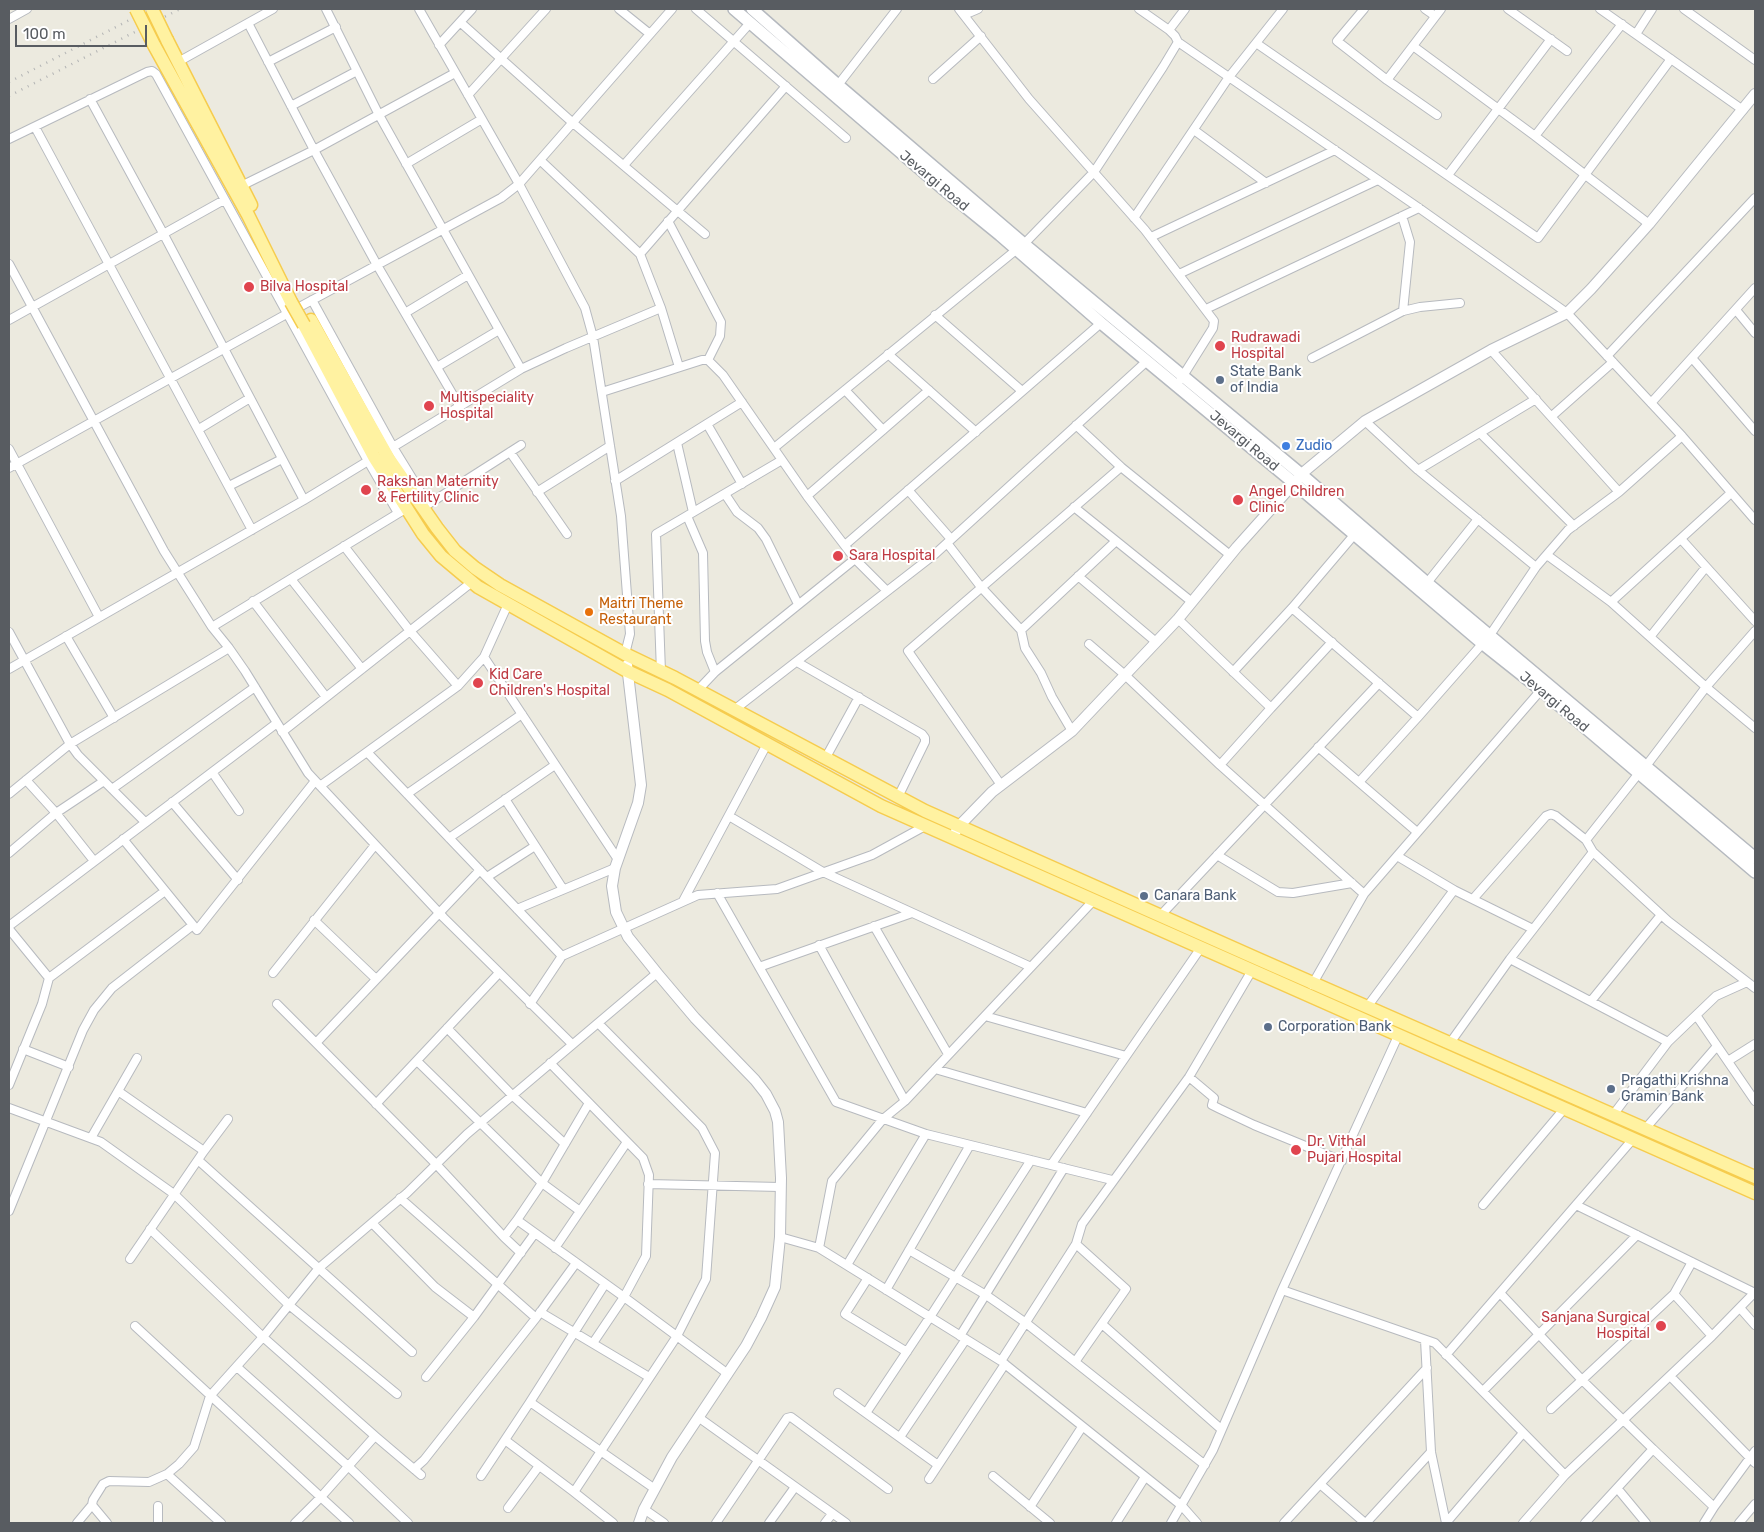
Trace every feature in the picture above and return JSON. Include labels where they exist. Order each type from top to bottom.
[{"type":"main road","points":[[136,9],[307,322],[389,459],[425,506],[455,551],[475,568],[500,585],[625,654],[925,811],[1313,984],[1755,1177]]},
{"type":"main road","points":[[152,9],[241,186],[297,304]]},
{"type":"main road","name":"Jevargi Road","points":[[734,9],[940,187],[1020,247],[1101,323],[1147,361],[1180,381],[1298,479],[1354,535],[1486,640],[1541,690],[1642,770],[1755,872]]},
{"type":"main road","points":[[752,9],[1020,247],[1180,381]]},
{"type":"main road","points":[[307,322],[402,511],[441,556],[472,582],[508,604],[627,671],[668,690],[881,806],[1251,972],[1755,1193]]},
{"type":"main road","points":[[1298,479],[1427,583],[1486,640],[1642,770],[1755,858]]},
{"type":"street","points":[[11,15],[27,9]]},
{"type":"street","points":[[178,62],[273,9]]},
{"type":"street","points":[[326,9],[379,115],[521,370]]},
{"type":"street","points":[[419,9],[519,184],[585,308],[593,337],[621,516],[630,634],[625,654],[641,785],[638,803],[616,863],[612,886],[616,912],[628,937],[657,973],[695,1018],[755,1080],[766,1094],[775,1111],[778,1122],[780,1237],[775,1288],[761,1318],[728,1374],[672,1457],[644,1509],[639,1523]]},
{"type":"street","points":[[439,45],[472,9]]},
{"type":"street","points":[[468,95],[546,9]]},
{"type":"street","points":[[619,9],[650,34]]},
{"type":"street","points":[[9,468],[224,348],[297,304],[377,265],[501,198],[519,184],[672,9]]},
{"type":"street","points":[[696,9],[846,138]]},
{"type":"street","points":[[978,9],[962,12],[1029,99],[1151,237],[1214,320],[1214,328],[1180,381]]},
{"type":"street","points":[[1139,9],[1169,30],[1178,42],[1419,208],[1567,313],[1682,436],[1755,520]]},
{"type":"street","points":[[1169,30],[1185,9]]},
{"type":"street","points":[[1134,218],[1230,77],[1282,9]]},
{"type":"street","points":[[1363,9],[1337,41],[1387,80],[1438,114]]},
{"type":"street","points":[[1425,9],[1436,16]]},
{"type":"street","points":[[1387,80],[1441,9]]},
{"type":"street","points":[[1508,9],[1567,51]]},
{"type":"street","points":[[1600,9],[1743,110]]},
{"type":"street","points":[[1636,34],[1652,9]]},
{"type":"street","points":[[1684,9],[1755,60]]},
{"type":"street","points":[[838,85],[892,11]]},
{"type":"street","points":[[460,22],[573,123],[705,234]]},
{"type":"street","points":[[248,23],[377,265],[460,407]]},
{"type":"street","points":[[624,165],[750,23]]},
{"type":"street","points":[[1535,136],[1622,24]]},
{"type":"street","points":[[268,62],[336,27]]},
{"type":"street","points":[[933,80],[980,36]]},
{"type":"street","points":[[1448,175],[1551,39]]},
{"type":"street","points":[[774,448],[1020,247],[1094,172],[1178,42]]},
{"type":"street","points":[[1256,43],[1538,238],[1671,59]]},
{"type":"street","points":[[1413,46],[1500,108],[1649,224]]},
{"type":"street","points":[[9,139],[152,71],[156,74],[224,200],[393,446],[425,506],[521,445]]},
{"type":"street","points":[[291,106],[357,71]]},
{"type":"street","points":[[241,186],[314,150],[455,73]]},
{"type":"street","points":[[640,254],[786,86]]},
{"type":"street","points":[[953,839],[959,826],[992,792],[1072,731],[1178,619],[1230,555],[1298,479],[1365,421],[1491,350],[1567,313],[1649,224],[1755,94]]},
{"type":"street","points":[[90,99],[304,500]]},
{"type":"street","points":[[406,164],[482,119]]},
{"type":"street","points":[[35,127],[252,530]]},
{"type":"street","points":[[1194,130],[1266,183]]},
{"type":"street","points":[[1151,237],[1335,150]]},
{"type":"street","points":[[540,160],[640,254],[679,367]]},
{"type":"street","points":[[1179,274],[1378,180]]},
{"type":"street","points":[[1552,416],[1610,359],[1755,198]]},
{"type":"street","points":[[9,320],[224,200]]},
{"type":"street","points":[[1206,310],[1419,208]]},
{"type":"street","points":[[1402,216],[1410,242],[1403,311]]},
{"type":"street","points":[[668,221],[721,322],[720,336],[708,360]]},
{"type":"street","points":[[9,264],[164,552],[212,628],[229,648],[255,687],[308,773],[438,913],[572,1044]]},
{"type":"street","points":[[405,313],[468,275]]},
{"type":"street","points":[[1651,403],[1755,288]]},
{"type":"street","points":[[1312,358],[1403,311],[1420,307],[1460,303]]},
{"type":"street","points":[[212,628],[402,511],[368,461],[297,304]]},
{"type":"street","points":[[393,446],[521,370],[566,348],[660,308]]},
{"type":"street","points":[[1736,310],[1755,333]]},
{"type":"street","points":[[935,315],[1022,391]]},
{"type":"street","points":[[845,545],[1101,323]]},
{"type":"street","points":[[436,367],[499,330]]},
{"type":"street","points":[[1491,350],[1620,492]]},
{"type":"street","points":[[888,354],[976,432]]},
{"type":"street","points":[[1692,358],[1755,431]]},
{"type":"street","points":[[602,392],[702,360],[708,360],[723,375],[807,496],[855,559],[887,591]]},
{"type":"street","points":[[734,710],[949,541],[1147,361]]},
{"type":"street","points":[[845,390],[883,430]]},
{"type":"street","points":[[807,496],[929,390]]},
{"type":"street","points":[[198,429],[250,398]]},
{"type":"street","points":[[1418,470],[1536,399]]},
{"type":"street","points":[[615,481],[742,402]]},
{"type":"street","points":[[1365,421],[1418,470],[1536,567]]},
{"type":"street","points":[[707,424],[742,484]]},
{"type":"street","points":[[1076,425],[1121,467],[1230,555]]},
{"type":"street","points":[[1480,433],[1574,526]]},
{"type":"street","points":[[1360,781],[1486,640],[1536,567],[1574,526],[1620,492],[1682,436]]},
{"type":"street","points":[[677,442],[690,514],[703,553],[705,641],[715,672]]},
{"type":"street","points":[[537,492],[610,446]]},
{"type":"street","points":[[9,449],[98,618]]},
{"type":"street","points":[[510,452],[567,534]]},
{"type":"street","points":[[229,486],[282,459]]},
{"type":"street","points":[[661,672],[656,534],[782,460]]},
{"type":"street","points":[[9,669],[304,500],[368,461]]},
{"type":"street","points":[[1001,785],[908,651],[1121,467]]},
{"type":"street","points":[[908,490],[949,541],[981,587],[1021,630],[1025,648],[1072,731]]},
{"type":"street","points":[[1611,602],[1731,493]]},
{"type":"street","points":[[725,494],[736,512],[758,528],[766,539],[798,604]]},
{"type":"street","points":[[1074,508],[1192,602]]},
{"type":"street","points":[[1427,583],[1478,519]]},
{"type":"street","points":[[1233,672],[1292,608],[1354,535]]},
{"type":"street","points":[[1681,539],[1755,621]]},
{"type":"street","points":[[1021,630],[1116,541]]},
{"type":"street","points":[[344,546],[410,630],[458,686]]},
{"type":"street","points":[[1547,555],[1611,602],[1755,728]]},
{"type":"street","points":[[697,691],[715,672],[855,559]]},
{"type":"street","points":[[1650,637],[1706,567]]},
{"type":"street","points":[[1078,576],[1156,642]]},
{"type":"street","points":[[291,579],[362,669]]},
{"type":"street","points":[[282,732],[472,582]]},
{"type":"street","points":[[253,601],[326,697]]},
{"type":"street","points":[[123,839],[197,930],[318,784],[367,752],[458,686],[484,657],[508,604]]},
{"type":"street","points":[[1292,608],[1418,717]]},
{"type":"street","points":[[1178,619],[1271,708]]},
{"type":"street","points":[[1586,840],[1706,687],[1755,631]]},
{"type":"street","points":[[9,632],[70,744],[145,822]]},
{"type":"street","points":[[66,636],[114,718]]},
{"type":"street","points":[[1220,765],[1332,642]]},
{"type":"street","points":[[1089,644],[1364,894]]},
{"type":"street","points":[[9,794],[70,744],[229,648]]},
{"type":"street","points":[[484,657],[555,765],[616,863]]},
{"type":"street","points":[[797,662],[922,734],[925,738],[925,742],[898,797]]},
{"type":"street","points":[[1160,916],[1378,682]]},
{"type":"street","points":[[112,789],[255,687]]},
{"type":"street","points":[[1307,996],[1364,894],[1541,690]]},
{"type":"street","points":[[825,759],[859,697]]},
{"type":"street","points":[[407,794],[522,714]]},
{"type":"street","points":[[49,978],[9,927],[277,723]]},
{"type":"street","points":[[684,901],[767,744]]},
{"type":"street","points":[[1318,747],[1360,781],[1417,832]]},
{"type":"street","points":[[367,752],[562,956]]},
{"type":"street","points":[[449,838],[555,765]]},
{"type":"street","points":[[212,772],[239,811]]},
{"type":"street","points":[[26,780],[56,812],[94,862]]},
{"type":"street","points":[[9,853],[56,812],[104,781]]},
{"type":"street","points":[[506,799],[563,889]]},
{"type":"street","points":[[172,802],[238,880]]},
{"type":"street","points":[[1473,899],[1546,816],[1551,814],[1586,840],[1593,852],[1661,915],[1755,988]]},
{"type":"street","points":[[729,816],[823,872],[1031,967]]},
{"type":"street","points":[[530,1004],[562,956],[624,928],[698,895],[777,889],[872,855],[925,826]]},
{"type":"street","points":[[273,973],[375,845]]},
{"type":"street","points":[[487,878],[535,846]]},
{"type":"street","points":[[1450,1044],[1510,959],[1593,852]]},
{"type":"street","points":[[1217,855],[1278,892],[1293,893],[1352,883]]},
{"type":"street","points":[[1397,856],[1454,890],[1533,929]]},
{"type":"street","points":[[517,908],[563,889],[616,863]]},
{"type":"street","points":[[316,1043],[480,870]]},
{"type":"street","points":[[1367,1007],[1454,890]]},
{"type":"street","points":[[9,1085],[42,1004],[49,978],[165,891]]},
{"type":"street","points":[[717,893],[836,1102],[926,1134],[1112,1180]]},
{"type":"street","points":[[819,1248],[832,1180],[883,1120],[905,1100],[1093,901]]},
{"type":"street","points":[[759,967],[912,913]]},
{"type":"street","points":[[1591,1001],[1661,915]]},
{"type":"street","points":[[314,920],[376,979]]},
{"type":"street","points":[[9,1211],[89,1019],[106,995],[193,925]]},
{"type":"street","points":[[874,926],[948,1054]]},
{"type":"street","points":[[819,945],[905,1100]]},
{"type":"street","points":[[1051,1164],[1200,949]]},
{"type":"street","points":[[1510,959],[1668,1042]]},
{"type":"street","points":[[929,1479],[1076,1244],[1082,1224],[1112,1180],[1189,1077],[1251,972]]},
{"type":"street","points":[[376,1104],[499,973]]},
{"type":"street","points":[[77,1523],[92,1505],[93,1500],[105,1482],[149,1482],[167,1474],[179,1464],[194,1447],[210,1396],[263,1337],[319,1268],[400,1198],[512,1095],[657,973]]},
{"type":"street","points":[[1614,1115],[1668,1042],[1716,996],[1747,982]]},
{"type":"street","points":[[277,1004],[436,1164],[521,1253]]},
{"type":"street","points":[[1696,1015],[1755,1101]]},
{"type":"street","points":[[985,1016],[1126,1056]]},
{"type":"street","points":[[574,1492],[676,1336],[706,1279],[715,1153],[702,1128],[598,1023]]},
{"type":"street","points":[[447,1028],[512,1095],[565,1144]]},
{"type":"street","points":[[1171,1523],[1206,1466],[1282,1290],[1398,1036]]},
{"type":"street","points":[[1728,1061],[1755,1044]]},
{"type":"street","points":[[1645,1129],[1717,1046]]},
{"type":"street","points":[[23,1050],[69,1067]]},
{"type":"street","points":[[91,1138],[137,1058]]},
{"type":"street","points":[[417,1061],[542,1183],[580,1211]]},
{"type":"street","points":[[550,1063],[643,1158],[649,1175],[646,1256],[624,1297],[593,1343]]},
{"type":"street","points":[[935,1068],[1087,1113]]},
{"type":"street","points":[[1189,1077],[1214,1098],[1212,1104],[1220,1109],[1342,1161]]},
{"type":"street","points":[[118,1091],[204,1151]]},
{"type":"street","points":[[504,1237],[542,1183],[589,1103]]},
{"type":"street","points":[[9,1108],[101,1142],[174,1194],[289,1305],[397,1394]]},
{"type":"street","points":[[1483,1205],[1564,1109]]},
{"type":"street","points":[[130,1260],[228,1118]]},
{"type":"street","points":[[847,1266],[926,1134]]},
{"type":"street","points":[[1446,1355],[1633,1140]]},
{"type":"street","points":[[555,1248],[627,1142]]},
{"type":"street","points":[[886,1290],[970,1145]]},
{"type":"street","points":[[198,1160],[412,1352]]},
{"type":"street","points":[[866,1413],[1031,1160]]},
{"type":"street","points":[[900,1436],[963,1337],[986,1295],[1064,1168]]},
{"type":"street","points":[[648,1184],[780,1187]]},
{"type":"street","points":[[400,1198],[497,1284],[538,1315],[574,1332],[649,1377]]},
{"type":"street","points":[[1522,1523],[1564,1475],[1755,1293],[1576,1205]]},
{"type":"street","points":[[516,1220],[728,1374]]},
{"type":"street","points":[[372,1223],[435,1287],[474,1317]]},
{"type":"street","points":[[150,1229],[263,1337],[421,1475]]},
{"type":"street","points":[[426,1377],[474,1317],[535,1233]]},
{"type":"street","points":[[1483,1391],[1637,1235]]},
{"type":"street","points":[[780,1237],[819,1248],[1003,1362],[1182,1506],[1197,1523]]},
{"type":"street","points":[[1075,1362],[1126,1289],[1076,1244]]},
{"type":"street","points":[[909,1250],[986,1295],[1026,1323],[1206,1466]]},
{"type":"street","points":[[414,1469],[424,1460],[538,1315],[576,1262]]},
{"type":"street","points":[[1551,1408],[1674,1294],[1692,1262]]},
{"type":"street","points":[[868,1278],[846,1314],[907,1352]]},
{"type":"street","points":[[481,1476],[605,1284]]},
{"type":"street","points":[[1282,1290],[1435,1343],[1564,1475]]},
{"type":"street","points":[[1500,1292],[1582,1380],[1714,1507]]},
{"type":"street","points":[[1674,1294],[1712,1336]]},
{"type":"street","points":[[1740,1308],[1755,1325]]},
{"type":"street","points":[[1102,1324],[1221,1429]]},
{"type":"street","points":[[135,1326],[349,1523]]},
{"type":"street","points":[[1426,1340],[1431,1452],[1446,1523]]},
{"type":"street","points":[[237,1367],[348,1466],[408,1523]]},
{"type":"street","points":[[1284,1523],[1427,1368]]},
{"type":"street","points":[[1670,1376],[1754,1457],[1714,1507],[1704,1523]]},
{"type":"street","points":[[838,1393],[938,1465]]},
{"type":"street","points":[[530,1402],[655,1489]]},
{"type":"street","points":[[698,1417],[846,1523]]},
{"type":"street","points":[[716,1523],[787,1418],[791,1417],[888,1489]]},
{"type":"street","points":[[1030,1507],[1082,1427]]},
{"type":"street","points":[[1446,1523],[1523,1433]]},
{"type":"street","points":[[295,1523],[375,1436]]},
{"type":"street","points":[[505,1440],[612,1523]]},
{"type":"street","points":[[1585,1523],[1653,1449]]},
{"type":"street","points":[[1320,1484],[1366,1523],[1431,1452]]},
{"type":"street","points":[[508,1508],[539,1466]]},
{"type":"street","points":[[167,1474],[222,1523]]},
{"type":"street","points":[[993,1476],[1050,1523]]},
{"type":"street","points":[[1116,1523],[1144,1477]]},
{"type":"street","points":[[769,1523],[795,1486]]},
{"type":"street","points":[[1617,1488],[1646,1523]]},
{"type":"street","points":[[1739,1523],[1755,1504]]},
{"type":"street","points":[[92,1505],[107,1523]]},
{"type":"street","points":[[158,1506],[158,1523]]},
{"type":"street","points":[[644,1509],[664,1523]]},
{"type":"street","points":[[825,1523],[832,1514]]},
{"type":"railway","points":[[9,82],[151,9]]},
{"type":"railway","points":[[9,96],[180,9]]},
{"type":"place","name":"Bilva Hospital","points":[[249,287]]},
{"type":"place","name":"Rudrawadi Hospital","points":[[1220,346]]},
{"type":"place","name":"State Bank of India","points":[[1220,380]]},
{"type":"place","name":"Multispeciality Hospital","points":[[429,406]]},
{"type":"place","name":"Zudio","points":[[1286,446]]},
{"type":"place","name":"Rakshan Maternity & Fertility Clinic","points":[[366,490]]},
{"type":"place","name":"Angel Children Clinic","points":[[1238,500]]},
{"type":"place","name":"Sara Hospital","points":[[838,556]]},
{"type":"place","name":"Maitri Theme Restaurant","points":[[589,612]]},
{"type":"place","name":"Kid Care Children's Hospital","points":[[478,683]]},
{"type":"place","name":"Canara Bank","points":[[1144,896]]},
{"type":"place","name":"Corporation Bank","points":[[1268,1027]]},
{"type":"place","name":"Pragathi Krishna Gramin Bank","points":[[1611,1089]]},
{"type":"place","name":"Dr. Vithal Pujari Hospital","points":[[1296,1150]]},
{"type":"place","name":"Sanjana Surgical Hospital","points":[[1661,1326]]}]
